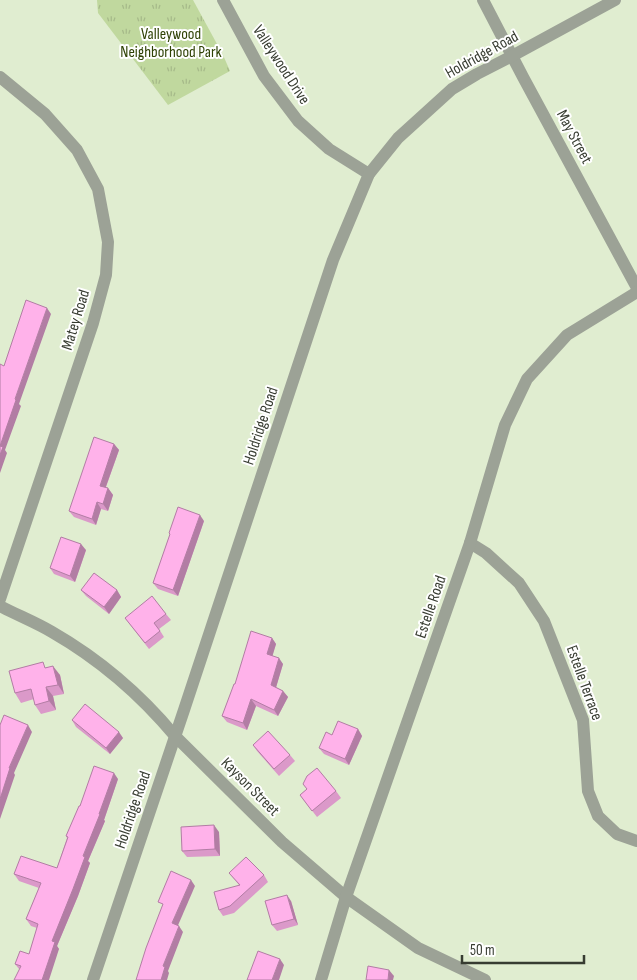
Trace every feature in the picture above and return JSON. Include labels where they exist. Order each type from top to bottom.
[{"type":"street","name":"Valleywood Drive","points":[[222,0],[264,76],[298,121],[329,150],[369,174]]},
{"type":"street","name":"May Street","points":[[483,0],[637,288]]},
{"type":"street","name":"Holdridge Road","points":[[93,980],[333,260],[369,174],[398,138],[452,89],[615,0]]},
{"type":"street","name":"Matey Road","points":[[0,77],[45,114],[77,150],[98,189],[108,242],[106,275],[93,323],[0,599]]},
{"type":"street","name":"Estelle Road","points":[[321,980],[346,897],[470,544],[504,425],[527,379],[567,335],[637,292]]},
{"type":"street","name":"Estelle Terrace","points":[[470,544],[486,553],[519,583],[544,621],[583,720],[588,791],[598,816],[618,834],[637,841]]},
{"type":"street","name":"Kayson Street","points":[[0,606],[51,631],[96,660],[160,717],[175,736],[282,842],[346,897],[418,948],[486,980]]},
{"type":"green space","name":"Valleywood Neighborhood Park","points":[[97,0],[193,0],[230,71],[168,105],[98,13]]},
{"type":"building","points":[[26,300],[47,308],[0,446],[0,364],[4,366]]},
{"type":"building","points":[[94,437],[114,444],[100,486],[108,488],[103,504],[97,502],[92,519],[69,511]]},
{"type":"building","points":[[178,507],[200,515],[173,590],[153,583]]},
{"type":"building","points":[[61,537],[81,544],[70,576],[50,568]]},
{"type":"building","points":[[94,573],[117,590],[104,607],[81,590]]},
{"type":"building","points":[[152,596],[166,614],[154,623],[160,631],[145,643],[125,618]]},
{"type":"building","points":[[251,631],[272,638],[267,654],[279,658],[271,685],[283,691],[274,710],[251,699],[243,723],[222,716],[235,684]]},
{"type":"building","points":[[43,662],[45,668],[53,666],[58,685],[46,687],[49,701],[35,705],[31,689],[15,693],[9,671]]},
{"type":"building","points":[[85,704],[119,732],[106,748],[72,720]]},
{"type":"building","points":[[4,715],[28,725],[9,768],[0,799],[0,725]]},
{"type":"building","points":[[338,721],[358,729],[345,759],[319,748],[326,732],[332,735]]},
{"type":"building","points":[[268,731],[290,755],[274,769],[253,745]]},
{"type":"building","points":[[94,766],[114,773],[83,856],[85,857],[52,941],[55,942],[42,980],[14,980],[21,966],[15,964],[20,951],[29,954],[38,924],[26,919],[41,883],[14,874],[21,856],[57,868],[68,837],[66,836],[80,806]]},
{"type":"building","points":[[317,768],[336,791],[312,811],[300,795],[307,789],[303,784],[307,776]]},
{"type":"building","points":[[214,825],[215,849],[182,851],[181,827]]},
{"type":"building","points":[[246,857],[264,875],[230,906],[219,910],[214,892],[240,885],[229,873]]},
{"type":"building","points":[[171,871],[191,880],[172,923],[179,926],[163,966],[165,967],[161,980],[136,980],[163,904],[158,902]]},
{"type":"building","points":[[287,895],[294,919],[272,925],[265,901]]},
{"type":"building","points":[[258,951],[280,959],[272,980],[247,980]]},
{"type":"building","points":[[368,966],[389,970],[388,980],[366,980]]}]
